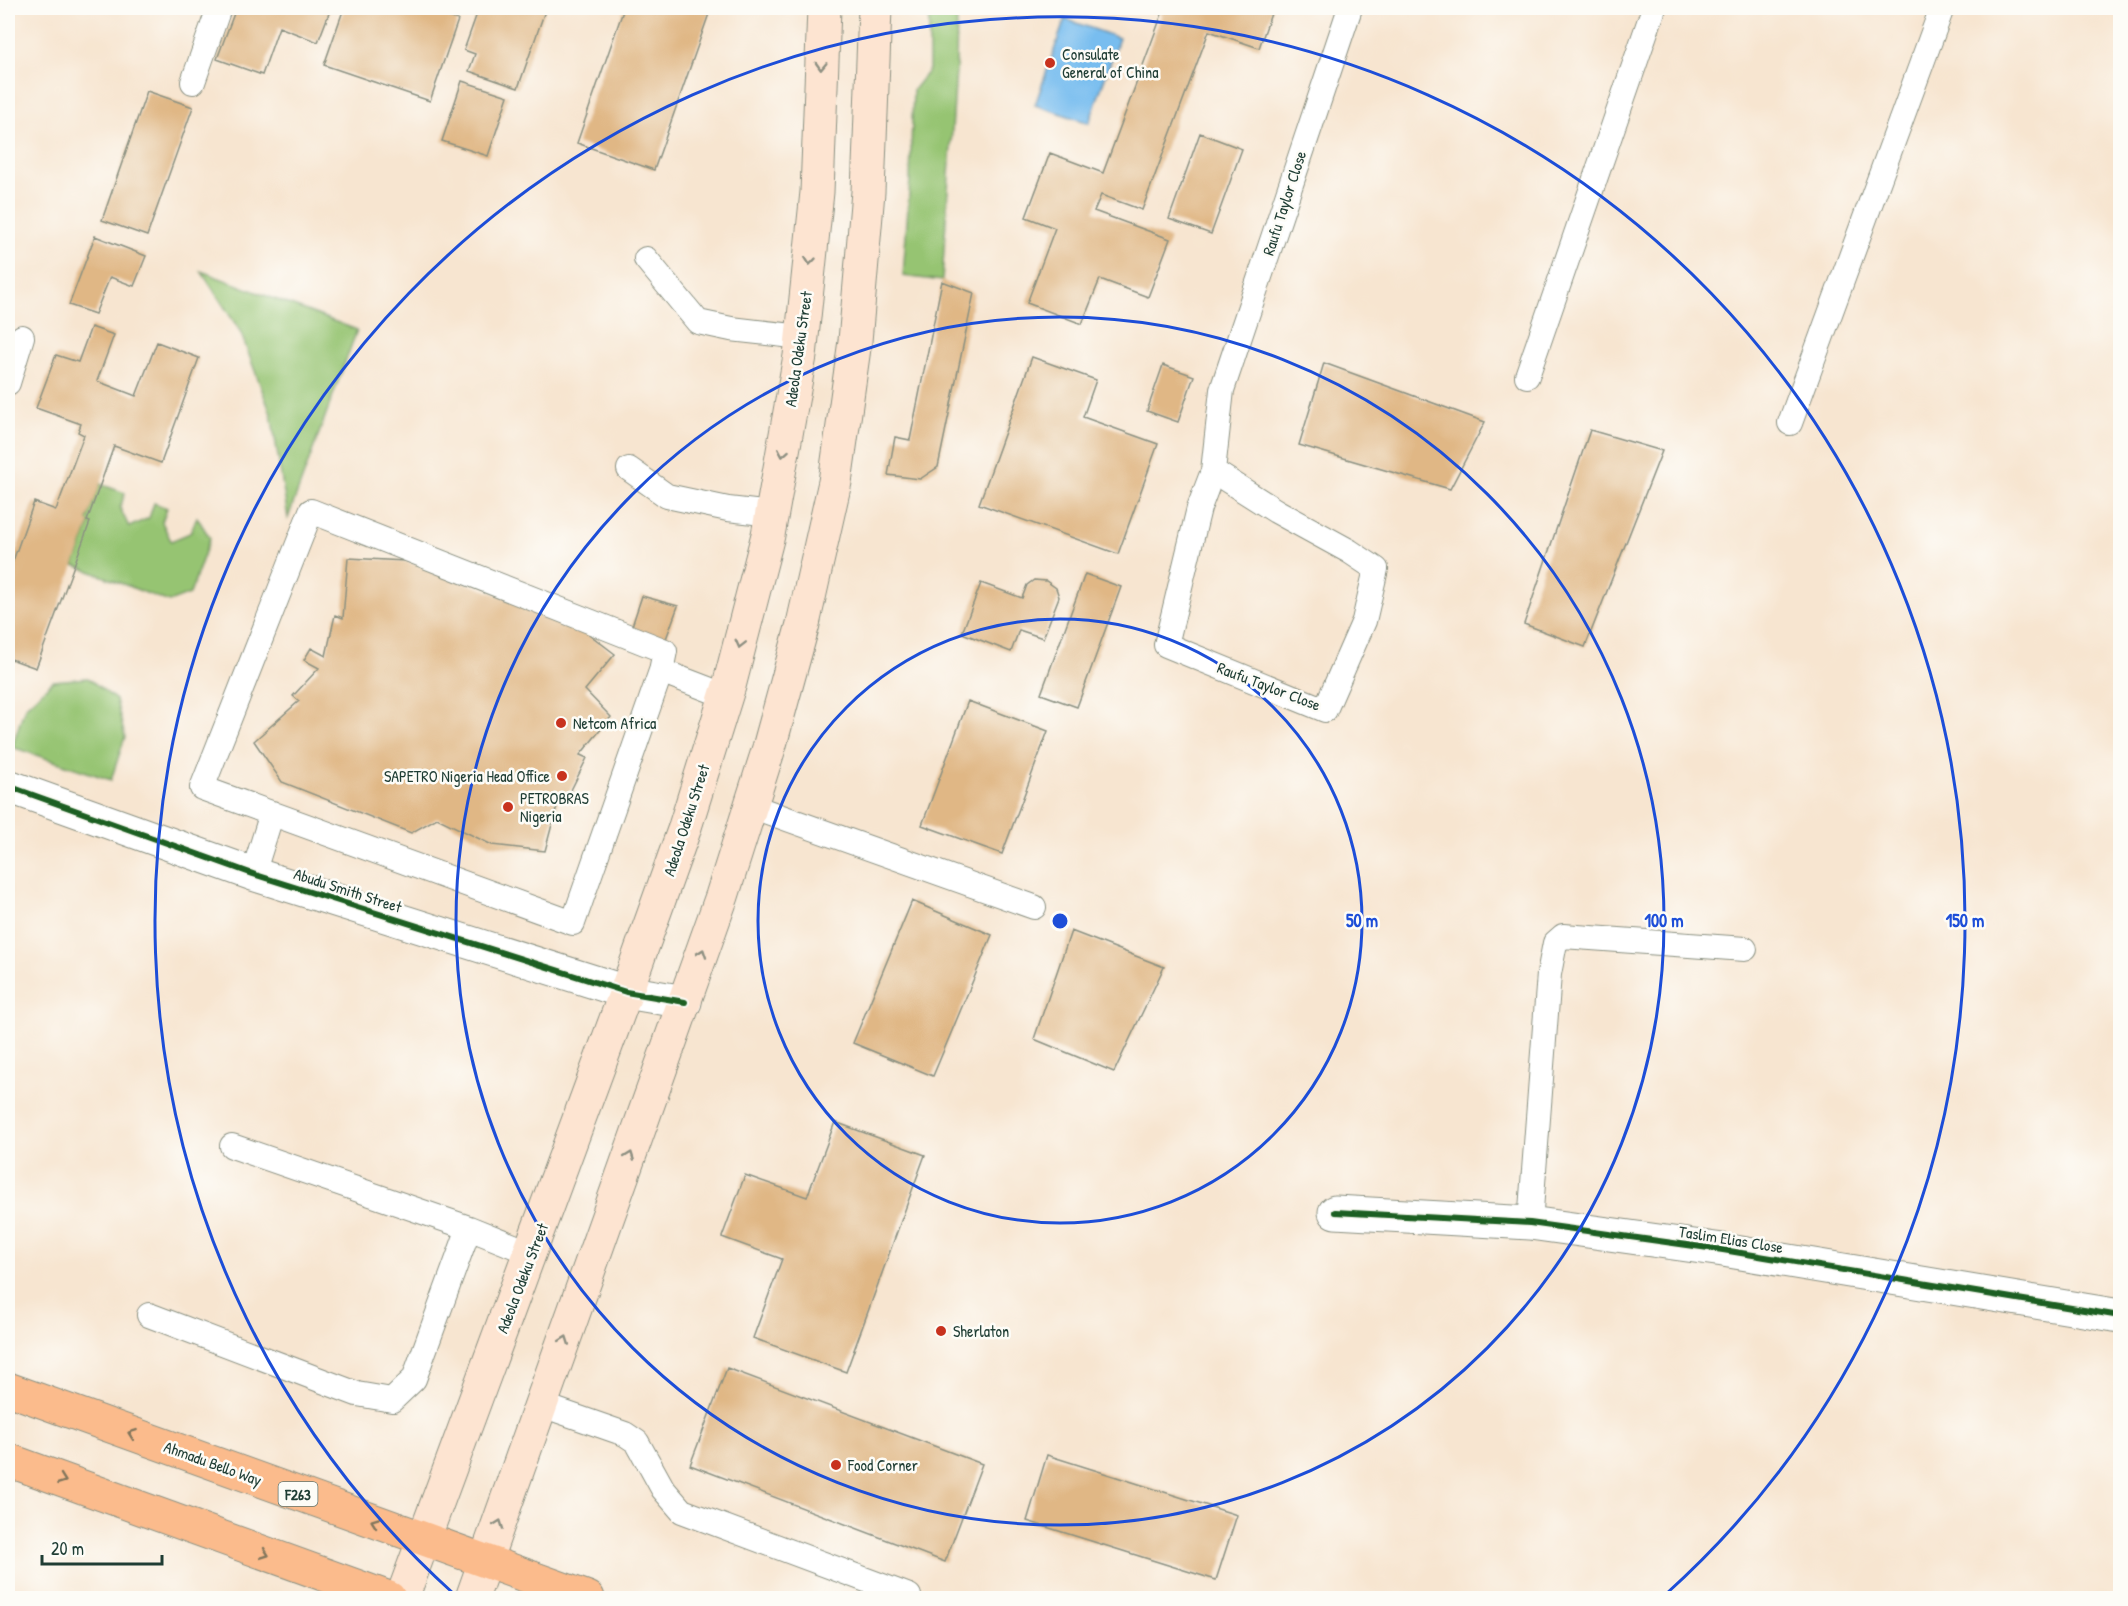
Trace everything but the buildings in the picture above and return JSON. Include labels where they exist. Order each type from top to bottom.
[{"type":"highway","name":"Ahmadu Bello Way","points":[[8,1389],[588,1599]]},
{"type":"highway","points":[[8,1460],[389,1599]]},
{"type":"main road","name":"Adeola Odeku Street","points":[[402,1599],[626,992],[684,830],[726,696],[772,514],[802,337],[817,192],[824,8]]},
{"type":"main road","points":[[472,1599],[685,1002],[751,806],[803,624],[835,482],[855,341],[868,192],[875,8]]},
{"type":"street","name":"Abudu Smith Street","points":[[8,786],[253,874],[626,992],[685,1002]]},
{"type":"street","name":"Taslim Elias Close","points":[[1335,1212],[1530,1223],[1723,1250],[2121,1316]]},
{"type":"lane","points":[[193,82],[219,8]]},
{"type":"lane","name":"Raufu Taylor Close","points":[[1213,471],[1276,511],[1349,551],[1376,569],[1365,621],[1325,710],[1166,645],[1199,508],[1213,471],[1222,390],[1350,8]]},
{"type":"lane","points":[[1527,376],[1654,8]]},
{"type":"lane","points":[[1790,423],[1942,8]]},
{"type":"lane","points":[[646,259],[698,322],[731,329],[802,337]]},
{"type":"lane","points":[[8,383],[22,337]]},
{"type":"lane","points":[[629,469],[667,496],[728,509],[772,514]]},
{"type":"lane","points":[[311,511],[665,651],[661,671],[573,923],[202,788],[311,511]]},
{"type":"lane","points":[[661,671],[726,696]]},
{"type":"lane","points":[[751,806],[1034,907]]},
{"type":"lane","points":[[253,874],[272,813]]},
{"type":"lane","points":[[1530,1223],[1549,974],[1555,943],[1563,936],[1745,949]]},
{"type":"lane","points":[[232,1146],[469,1228],[531,1253]]},
{"type":"lane","points":[[149,1315],[357,1394],[392,1400],[414,1379],[469,1228]]},
{"type":"lane","points":[[542,1405],[626,1434],[638,1442],[663,1489],[682,1511],[909,1596]]},
{"type":"green space","points":[[929,8],[957,8],[956,70],[942,281],[903,276],[913,90],[929,70]]},
{"type":"green space","points":[[201,271],[357,330],[288,518],[271,414],[240,331]]},
{"type":"green space","points":[[100,484],[125,493],[120,508],[129,527],[149,518],[154,503],[167,508],[162,522],[171,541],[190,533],[197,517],[210,538],[190,594],[169,602],[74,565],[90,523],[87,521]]},
{"type":"green space","points":[[88,678],[116,700],[125,737],[111,780],[12,747],[25,707],[53,681]]},
{"type":"water","points":[[1065,19],[1119,38],[1089,123],[1035,105]]},
{"type":"cycle path","points":[[8,786],[253,874],[626,992],[685,1002]]},
{"type":"cycle path","points":[[1335,1212],[1530,1223],[1723,1250],[2120,1316]]},
{"type":"place","name":"Consulate General of China","points":[[1050,63]]},
{"type":"place","name":"Netcom Africa","points":[[561,723]]},
{"type":"place","name":"SAPETRO Nigeria Head Office","points":[[562,776]]},
{"type":"place","name":"PETROBRAS Nigeria","points":[[508,807]]},
{"type":"place","name":"Sherlaton","points":[[941,1331]]},
{"type":"place","name":"Food Corner","points":[[836,1465]]}]
